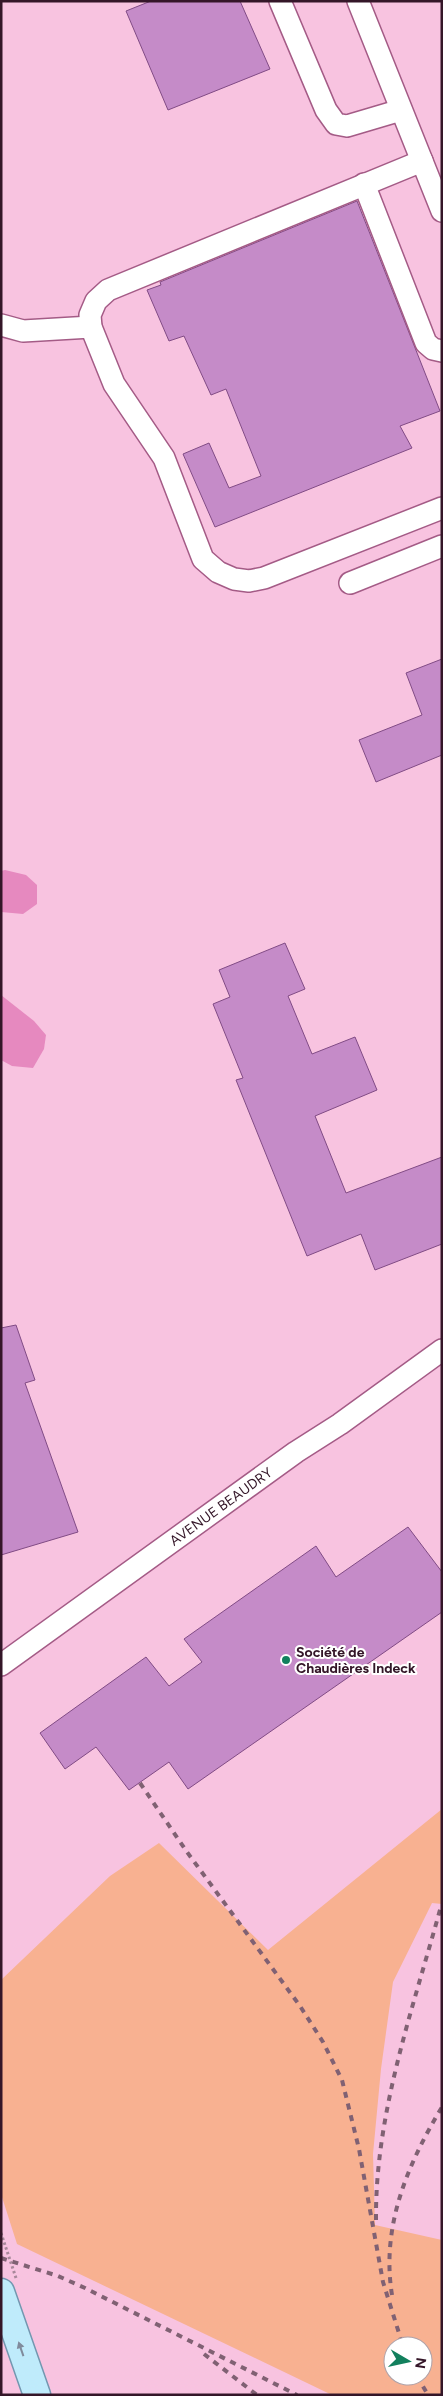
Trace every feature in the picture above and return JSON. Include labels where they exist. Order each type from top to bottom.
[{"type":"main road","points":[[1,2292],[37,2395]]},
{"type":"street","points":[[280,1],[326,110],[336,124],[347,126],[401,110]]},
{"type":"street","points":[[358,1],[442,211]]},
{"type":"street","points":[[422,161],[108,290],[96,301],[90,315],[91,327],[114,384],[164,458],[203,559],[218,572],[234,579],[249,581],[264,578],[442,508]]},
{"type":"street","points":[[364,184],[426,343],[433,349],[442,351]]},
{"type":"street","points":[[1,325],[23,332],[91,327]]},
{"type":"street","points":[[350,583],[442,546]]},
{"type":"street","name":"AVENUE BEAUDRY","points":[[1,1665],[296,1452],[340,1424],[442,1350]]},
{"type":"shaded area","points":[[1,1],[442,1],[442,2395],[1,2395]]},
{"type":"shaded area","points":[[5,870],[26,875],[37,885],[37,904],[23,914],[1,912],[1,871]]},
{"type":"shaded area","points":[[1,995],[34,1021],[46,1035],[44,1049],[33,1068],[12,1066],[1,1060]]},
{"type":"shaded area","points":[[442,1809],[442,1904],[432,1903],[393,1982],[381,2069],[373,2154],[375,2225],[442,2240],[442,2395],[332,2395],[17,2244],[1,2194],[1,1980],[110,1876],[159,1843],[268,1950]]},
{"type":"building","points":[[151,1],[240,1],[270,69],[168,110],[126,11]]},
{"type":"building","points":[[357,201],[440,411],[400,426],[412,448],[215,527],[183,454],[209,443],[229,488],[261,476],[226,389],[211,395],[184,336],[169,341],[147,290],[161,285],[160,282]]},
{"type":"building","points":[[442,659],[442,755],[376,782],[359,740],[422,715],[406,673]]},
{"type":"building","points":[[285,943],[305,989],[288,996],[312,1054],[355,1037],[377,1090],[315,1116],[346,1193],[442,1157],[442,1244],[375,1270],[361,1234],[307,1256],[236,1080],[243,1078],[213,1004],[230,997],[219,970]]},
{"type":"building","points":[[16,1325],[35,1380],[25,1383],[78,1532],[1,1555],[1,1328]]},
{"type":"building","name":"Société de Chaudières Indeck","points":[[408,1527],[442,1572],[442,1612],[188,1789],[169,1762],[129,1790],[96,1747],[65,1769],[40,1733],[146,1657],[169,1686],[202,1662],[184,1639],[316,1546],[336,1577]]},
{"type":"railway","points":[[140,1783],[187,1852],[300,2006],[323,2042],[342,2080],[359,2149],[383,2282],[400,2336]]},
{"type":"railway","points":[[376,2220],[377,2180],[389,2101],[408,2022],[441,1906]]},
{"type":"railway","points":[[392,2295],[390,2245],[400,2197],[418,2151],[442,2107]]},
{"type":"railway","points":[[1,2258],[58,2276],[85,2288],[297,2395]]},
{"type":"railway","points":[[204,2354],[257,2395]]},
{"type":"railway","points":[[423,2386],[428,2395]]},
{"type":"place","name":"Société de Chaudières Indeck","points":[[286,1660]]}]
